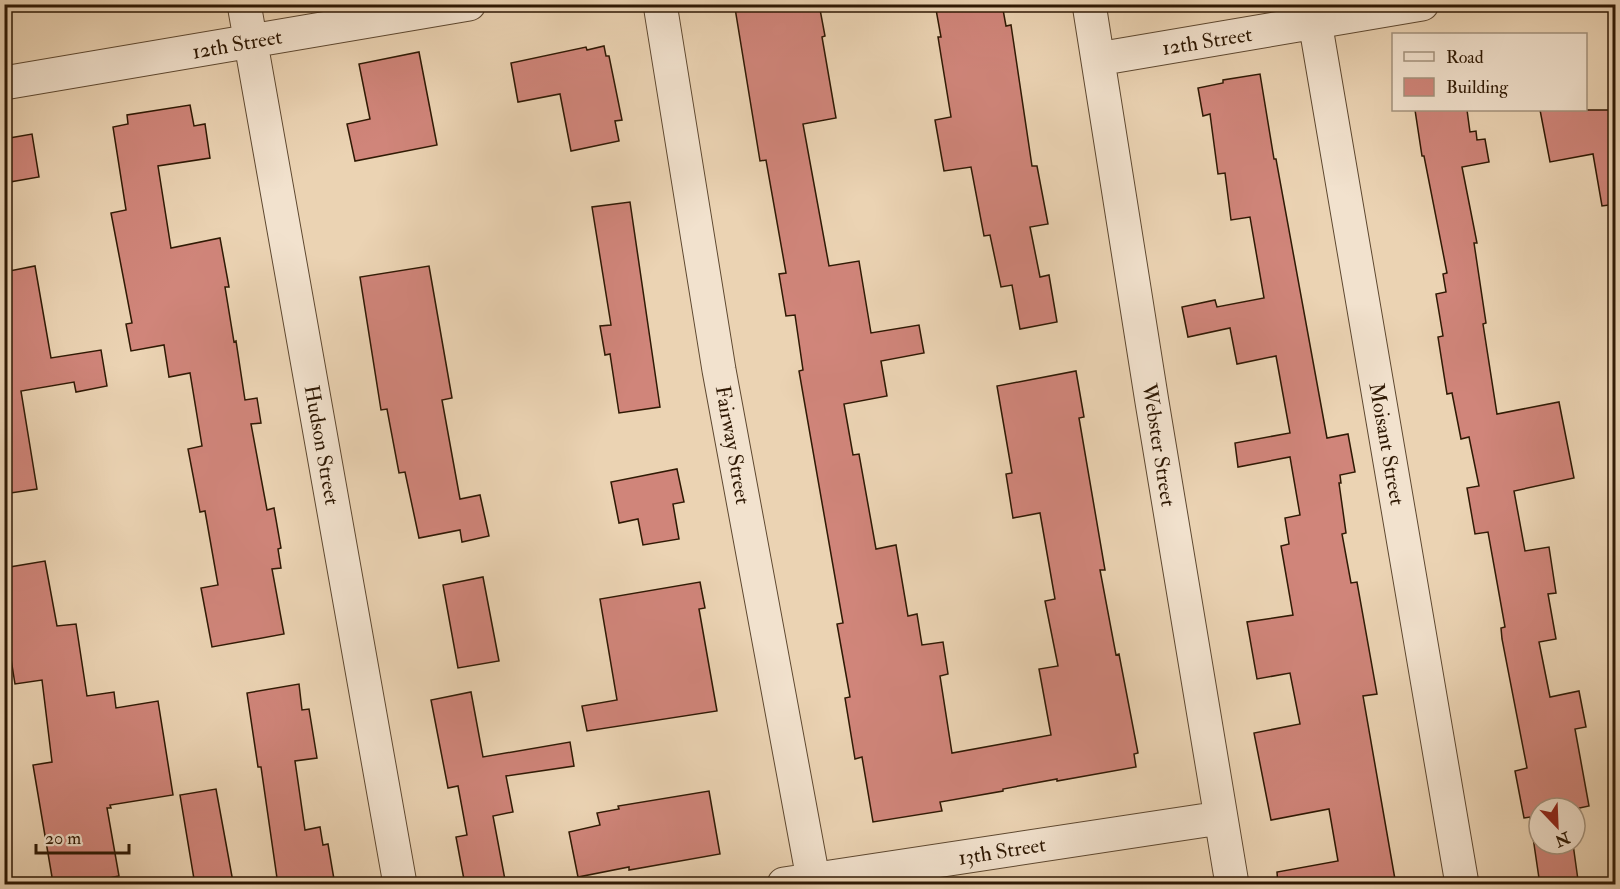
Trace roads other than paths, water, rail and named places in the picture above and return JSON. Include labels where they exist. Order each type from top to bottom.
[{"type":"street","name":"Hudson Street","points":[[244,4],[400,885]]},
{"type":"street","name":"12th Street","points":[[4,84],[469,4]]},
{"type":"street","name":"Fairway Street","points":[[660,4],[804,883]]},
{"type":"street","name":"Webster Street","points":[[1089,4],[1232,885]]},
{"type":"street","name":"12th Street","points":[[1098,59],[1313,14],[1422,4]]},
{"type":"street","name":"Moisant Street","points":[[1313,14],[1462,885]]},
{"type":"street","name":"13th Street","points":[[804,883],[1220,818]]}]
